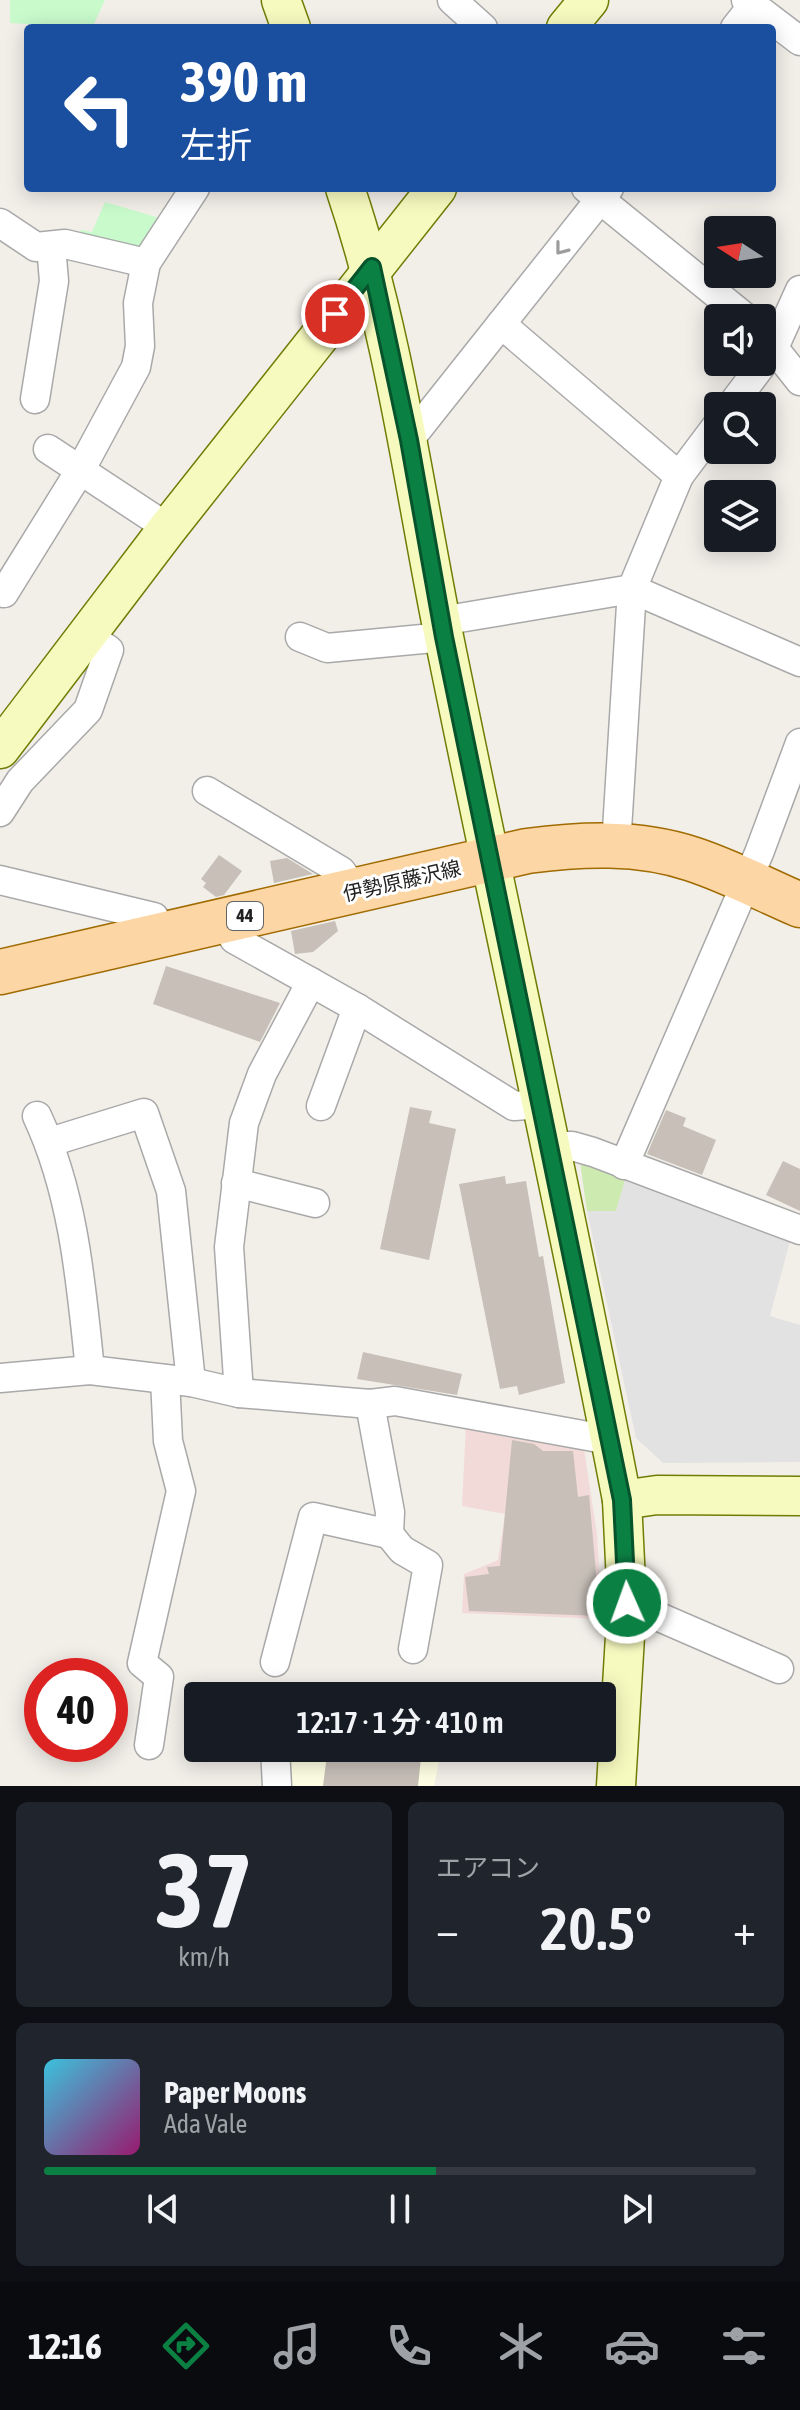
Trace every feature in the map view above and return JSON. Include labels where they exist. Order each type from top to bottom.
[{"type":"main road","name":"伊勢原藤沢線","points":[[0,972],[572,845],[616,846],[692,859],[800,905]]},
{"type":"street","points":[[281,0],[290,24]]},
{"type":"street","points":[[452,0],[479,24]]},
{"type":"street","points":[[569,24],[589,0]]},
{"type":"street","points":[[737,24],[750,2],[800,41]]},
{"type":"street","points":[[4,593],[81,469],[136,367],[140,346],[138,303],[146,263],[192,192]]},
{"type":"street","points":[[346,192],[372,267],[409,440],[442,629],[622,1500],[627,1603],[616,1786]]},
{"type":"street","points":[[0,749],[168,528],[434,192]]},
{"type":"street","points":[[409,440],[501,324],[598,192],[730,304]]},
{"type":"street","points":[[0,223],[36,247],[65,244],[146,263]]},
{"type":"street","points":[[35,399],[54,281],[51,246]]},
{"type":"street","points":[[776,327],[800,290]]},
{"type":"street","points":[[501,324],[679,476]]},
{"type":"street","points":[[776,352],[800,381]]},
{"type":"street","points":[[616,846],[632,589],[679,476],[704,443]]},
{"type":"street","points":[[48,449],[168,528]]},
{"type":"street","points":[[300,637],[327,648],[442,629],[632,589],[800,662]]},
{"type":"street","points":[[0,812],[20,781],[88,710],[109,650],[87,635]]},
{"type":"street","points":[[624,1165],[747,882],[800,743]]},
{"type":"street","points":[[207,791],[341,871],[356,891]]},
{"type":"street","points":[[0,880],[154,917],[159,935]]},
{"type":"street","points":[[227,920],[234,939],[357,1008],[514,1106],[542,1104]]},
{"type":"street","points":[[239,1393],[229,1247],[248,1111],[262,1074],[311,982]]},
{"type":"street","points":[[321,1106],[357,1008]]},
{"type":"street","points":[[50,1142],[144,1113],[171,1191],[178,1381],[168,1441],[181,1491],[142,1663],[159,1677],[149,1745]]},
{"type":"street","points":[[37,1116],[50,1142],[79,1256],[90,1370]]},
{"type":"street","points":[[550,1146],[572,1146],[800,1230]]},
{"type":"street","points":[[236,1183],[315,1203]]},
{"type":"street","points":[[0,1378],[90,1370],[178,1381],[239,1393],[370,1404],[395,1401],[610,1440]]},
{"type":"street","points":[[370,1404],[390,1512],[389,1534]]},
{"type":"street","points":[[622,1500],[657,1495],[800,1496]]},
{"type":"street","points":[[275,1662],[313,1517],[389,1534],[402,1550],[428,1565],[435,1583],[413,1649]]},
{"type":"street","points":[[627,1603],[779,1669]]},
{"type":"street","points":[[276,1762],[277,1786]]},
{"type":"shaded area","points":[[627,1173],[791,1237],[770,1316],[800,1325],[800,1462],[663,1463],[636,1438],[587,1211],[616,1211]]},
{"type":"shaded area","points":[[466,1424],[584,1449],[597,1534],[602,1619],[462,1613],[464,1574],[498,1560],[505,1514],[462,1506]]},
{"type":"shaded area","points":[[283,1762],[439,1762],[434,1786],[285,1786]]},
{"type":"green space","points":[[10,0],[105,0],[94,24],[10,23]]},
{"type":"green space","points":[[105,202],[163,219],[136,251],[78,237],[81,230],[92,232]]},
{"type":"green space","points":[[579,1155],[628,1172],[616,1211],[587,1211]]},
{"type":"building","points":[[219,855],[242,871],[224,895],[216,897],[203,887],[206,883],[201,879]]},
{"type":"building","points":[[287,858],[313,874],[274,883],[270,861]]},
{"type":"building","points":[[335,921],[338,931],[313,952],[295,954],[291,931]]},
{"type":"building","points":[[166,966],[280,1003],[260,1042],[153,1004]]},
{"type":"building","points":[[410,1107],[432,1111],[429,1123],[456,1129],[429,1260],[380,1249]]},
{"type":"building","points":[[666,1110],[686,1118],[683,1126],[716,1140],[702,1175],[647,1154]]},
{"type":"building","points":[[783,1161],[800,1169],[800,1211],[766,1195]]},
{"type":"building","points":[[505,1176],[506,1184],[526,1181],[539,1257],[543,1256],[565,1383],[519,1395],[517,1386],[500,1389],[459,1184]]},
{"type":"building","points":[[363,1352],[462,1374],[457,1395],[357,1379]]},
{"type":"building","points":[[512,1440],[534,1444],[543,1451],[573,1451],[578,1497],[589,1495],[600,1616],[469,1611],[465,1577],[489,1574],[487,1567],[500,1566]]},
{"type":"building","points":[[326,1762],[421,1762],[418,1786],[323,1786]]},
{"type":"route","points":[[335,314],[372,267],[409,440],[444,637],[622,1500],[627,1603]]}]
